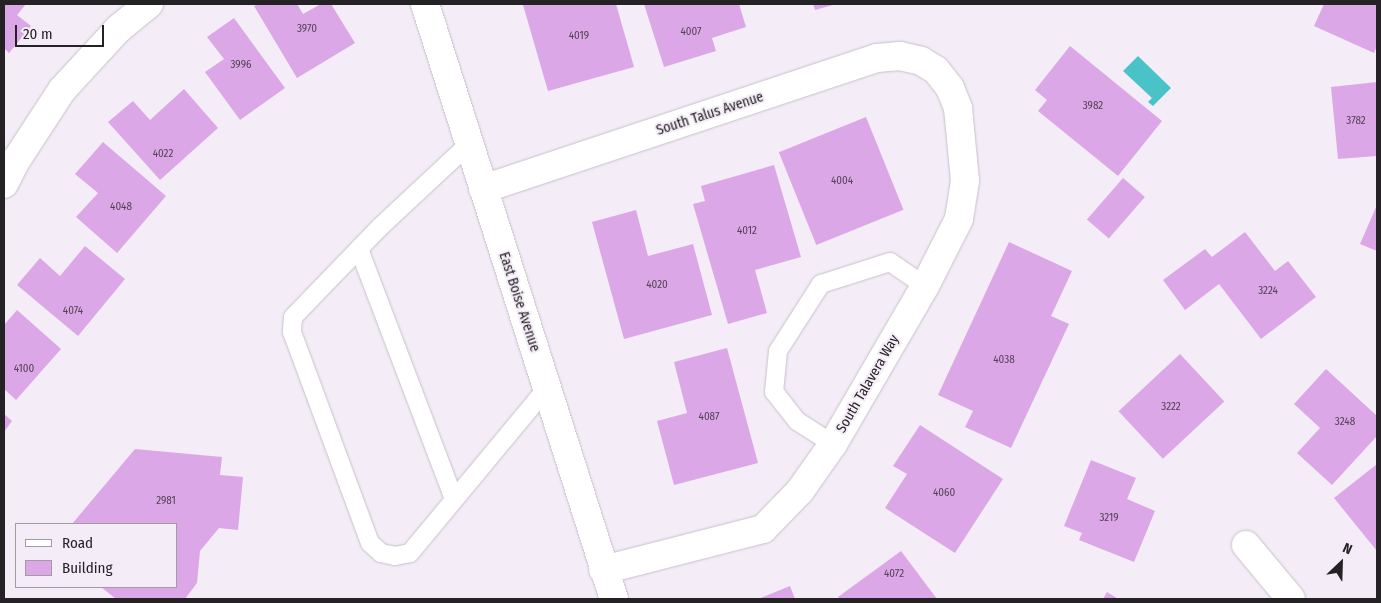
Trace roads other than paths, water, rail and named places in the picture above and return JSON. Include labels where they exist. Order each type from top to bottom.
[{"type":"street","points":[[4,184],[17,159],[62,90],[118,29],[149,4]]},
{"type":"street","name":"East Boise Avenue","points":[[425,4],[614,599]]},
{"type":"street","name":"South Talus Avenue","points":[[483,189],[877,58],[900,56],[921,61],[936,70]]},
{"type":"street","name":"South Talavera Way","points":[[604,570],[763,529],[800,491],[834,444],[925,286],[959,219],[964,180],[958,108],[950,88],[936,70]]},
{"type":"street","points":[[1246,544],[1291,599]]},
{"type":"lane","points":[[469,144],[359,248],[293,317],[292,332],[370,543],[380,553],[395,556],[410,553],[546,389]]},
{"type":"lane","points":[[359,248],[454,499]]},
{"type":"lane","points":[[834,444],[797,421],[774,392],[778,351],[821,284],[890,262],[925,286]]},
{"type":"water","points":[[1138,56],[1171,88],[1153,106],[1148,102],[1152,98],[1123,71]]}]
